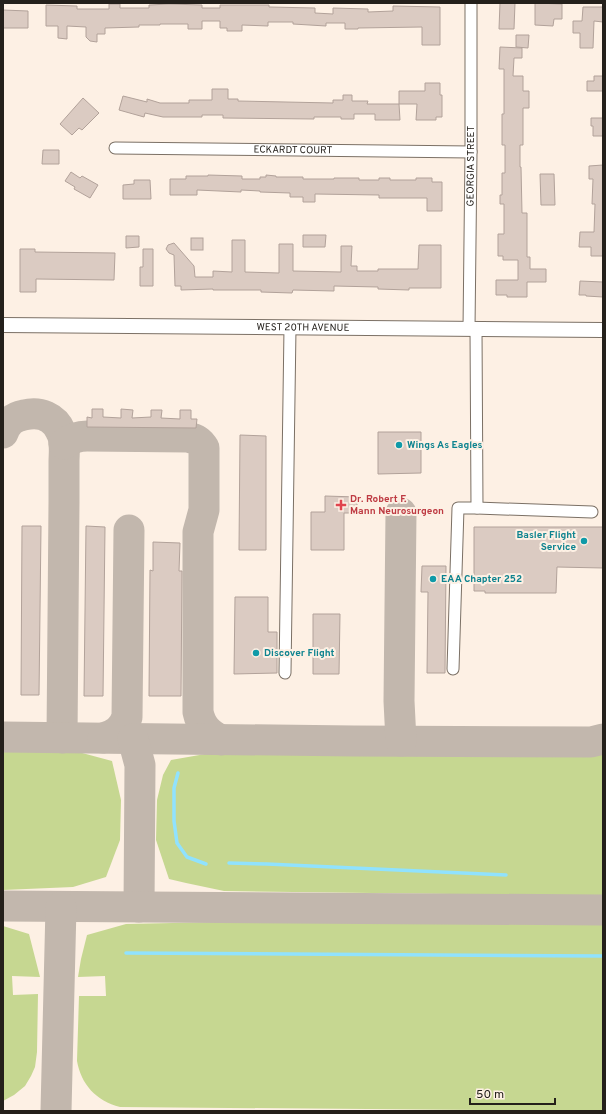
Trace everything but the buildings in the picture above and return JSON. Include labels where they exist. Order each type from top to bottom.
[{"type":"main road","name":"WEST 20TH AVENUE","points":[[3,325],[603,330]]},
{"type":"street","name":"GEORGIA STREET","points":[[471,3],[473,329],[477,508]]},
{"type":"street","name":"ECKARDT COURT","points":[[115,148],[471,152]]},
{"type":"street","points":[[285,673],[290,328]]},
{"type":"street","points":[[453,669],[458,508],[592,512]]},
{"type":"green space","points":[[3,747],[71,750],[112,761],[121,800],[120,840],[106,877],[73,887],[3,890]]},
{"type":"green space","points":[[260,748],[585,751],[603,748],[603,896],[224,891],[169,879],[156,840],[157,800],[163,775],[171,760],[211,753]]},
{"type":"green space","points":[[220,920],[603,925],[603,1111],[120,1107],[104,1101],[86,1084],[77,1061],[79,996],[106,996],[105,976],[78,977],[87,935],[126,924],[219,922]]},
{"type":"green space","points":[[3,926],[29,934],[40,977],[12,976],[13,995],[38,994],[37,1052],[35,1067],[25,1086],[14,1095],[3,1101]]},
{"type":"waterway","points":[[178,773],[174,788],[174,821],[177,843],[187,857],[206,864]]},
{"type":"waterway","points":[[229,863],[506,875]]},
{"type":"waterway","points":[[126,953],[603,956]]},
{"type":"taxiway","points":[[3,433],[6,426],[17,417],[36,414],[46,416],[55,422],[64,439],[62,738]]},
{"type":"taxiway","points":[[64,444],[72,439],[84,436],[188,437],[198,441],[204,448],[204,510],[198,532],[198,712],[206,729],[212,735],[221,740]]},
{"type":"taxiway","points":[[401,513],[399,701],[401,741]]},
{"type":"taxiway","points":[[103,738],[118,731],[127,717],[129,530]]},
{"type":"taxiway","points":[[3,737],[591,742],[603,739]]},
{"type":"taxiway","points":[[133,739],[140,765],[139,907]]},
{"type":"taxiway","points":[[3,906],[603,910]]},
{"type":"taxiway","points":[[56,1111],[61,907]]},
{"type":"place","name":"Wings As Eagles","points":[[399,445]]},
{"type":"place","name":"Dr. Robert F. Mann Neurosurgeon","points":[[341,505]]},
{"type":"place","name":"Basler Flight Service","points":[[584,541]]},
{"type":"place","name":"EAA Chapter 252","points":[[433,579]]},
{"type":"place","name":"Discover Flight","points":[[256,653]]}]
